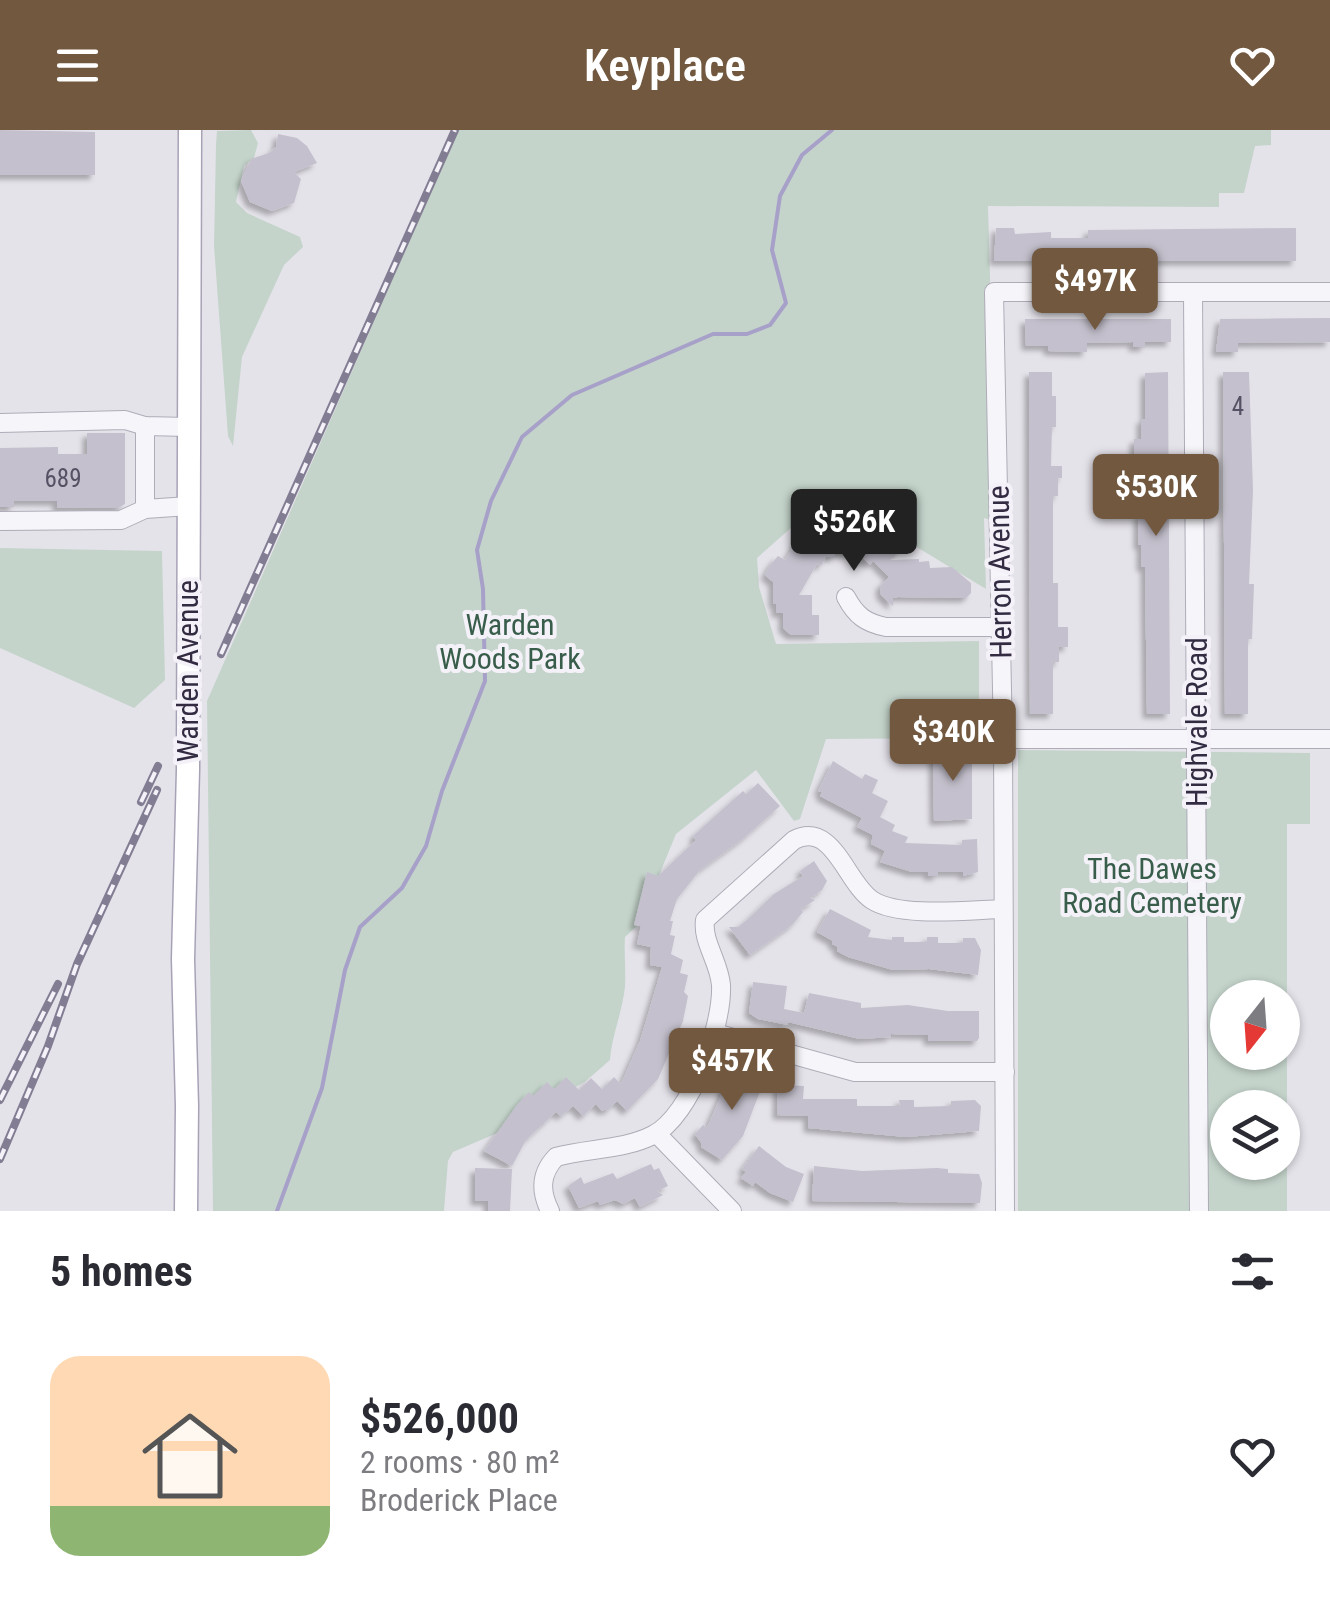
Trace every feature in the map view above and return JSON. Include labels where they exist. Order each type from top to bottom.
[{"type":"main road","name":"Warden Avenue","points":[[186,1211],[188,1106],[183,960],[188,770],[190,130]]},
{"type":"street","name":"Herron Avenue","points":[[1005,1211],[1003,740],[994,292],[1193,294]]},
{"type":"street","points":[[1193,294],[1330,292]]},
{"type":"street","name":"Highvale Road","points":[[1193,294],[1199,1211]]},
{"type":"street","points":[[0,423],[125,420],[144,426],[188,427]]},
{"type":"street","points":[[144,426],[146,509]]},
{"type":"street","points":[[0,520],[121,520],[146,509],[189,506]]},
{"type":"street","points":[[846,597],[854,612],[868,623],[886,628],[1001,627]]},
{"type":"street","points":[[1003,740],[1330,739]]},
{"type":"street","points":[[550,1211],[544,1200],[543,1178],[556,1158],[657,1134],[682,1105],[715,1033],[721,990],[719,966],[703,933],[705,920],[804,834],[820,838],[830,846],[858,887],[884,906],[1002,910]]},
{"type":"street","points":[[715,1033],[855,1072],[1005,1072]]},
{"type":"street","points":[[657,1134],[732,1211]]},
{"type":"green space","points":[[251,130],[258,143],[254,158],[244,166],[236,202],[247,213],[300,237],[303,247],[284,265],[242,357],[233,446],[228,436],[214,246],[216,144],[217,131]]},
{"type":"green space","name":"Warden Woods Park","points":[[458,130],[1271,130],[1271,145],[1255,146],[1244,193],[1219,193],[1219,207],[988,206],[997,522],[984,518],[986,589],[867,517],[800,520],[757,558],[759,587],[776,644],[979,641],[979,738],[826,739],[800,819],[794,821],[756,770],[676,834],[639,924],[625,937],[625,987],[610,1060],[586,1081],[495,1134],[453,1152],[448,1161],[444,1211],[213,1211],[207,701]]},
{"type":"green space","points":[[0,548],[162,551],[165,680],[134,708],[0,648]]},
{"type":"green space","name":"The Dawes Road Cemetery","points":[[1018,750],[1310,753],[1310,824],[1287,824],[1287,980],[1210,980],[1210,1070],[1287,1070],[1287,1090],[1210,1090],[1210,1180],[1287,1180],[1287,1211],[1018,1211]]},
{"type":"building","points":[[0,130],[95,132],[95,175],[0,175]]},
{"type":"building","points":[[278,134],[297,138],[317,163],[294,172],[301,179],[294,203],[272,211],[250,202],[241,181],[251,159],[276,147]]},
{"type":"building","points":[[996,228],[1014,228],[1015,234],[1051,232],[1051,238],[1088,238],[1088,230],[1296,228],[1296,261],[994,261]]},
{"type":"building","points":[[1330,318],[1330,342],[1238,343],[1238,352],[1216,352],[1220,319]]},
{"type":"building","points":[[1025,319],[1171,319],[1171,342],[1145,342],[1145,347],[1133,347],[1133,342],[1087,343],[1087,352],[1048,351],[1048,346],[1026,346]]},
{"type":"building","points":[[1029,372],[1052,372],[1056,427],[1052,427],[1051,466],[1062,466],[1058,496],[1053,496],[1053,583],[1058,583],[1058,627],[1068,627],[1068,647],[1059,647],[1059,662],[1053,662],[1053,714],[1030,714]]},
{"type":"building","points":[[1168,372],[1170,714],[1147,714],[1145,567],[1141,567],[1138,545],[1138,514],[1145,514],[1146,480],[1145,474],[1139,474],[1134,439],[1141,439],[1141,419],[1145,419],[1145,373]]},
{"type":"building","points":[[1223,372],[1249,372],[1253,490],[1249,584],[1254,584],[1252,639],[1248,639],[1248,714],[1225,714]]},
{"type":"building","points":[[87,433],[125,433],[125,504],[118,508],[57,508],[57,501],[14,501],[14,507],[0,507],[0,448],[58,447],[58,454],[87,454]]},
{"type":"building","points":[[816,525],[868,526],[869,547],[883,534],[902,548],[890,560],[919,559],[929,561],[930,568],[952,567],[971,583],[971,593],[966,598],[898,597],[893,598],[893,606],[881,595],[880,586],[889,577],[873,561],[870,565],[857,552],[835,553],[835,557],[826,557],[821,566],[817,564],[799,595],[812,595],[812,615],[819,615],[819,635],[791,635],[783,628],[783,613],[776,613],[773,604],[773,582],[765,575],[771,564],[778,556],[785,560],[801,534],[817,543]]},
{"type":"building","points":[[933,747],[972,750],[972,819],[934,821]]},
{"type":"building","points":[[833,761],[862,779],[865,774],[878,780],[872,793],[888,801],[880,817],[895,825],[892,831],[908,837],[905,843],[962,845],[962,840],[977,839],[978,872],[963,876],[963,872],[938,872],[938,876],[928,876],[928,872],[912,872],[880,862],[885,851],[871,844],[873,835],[857,827],[862,818],[820,796],[822,792],[818,791]]},
{"type":"building","points":[[758,783],[780,806],[700,870],[677,899],[670,921],[670,935],[675,936],[671,954],[683,960],[680,973],[688,975],[684,992],[688,996],[683,1021],[658,1079],[627,1111],[617,1101],[607,1111],[596,1104],[583,1116],[573,1106],[561,1116],[556,1112],[526,1140],[512,1166],[484,1151],[517,1105],[529,1092],[533,1096],[547,1082],[554,1089],[566,1077],[579,1090],[591,1078],[602,1089],[614,1077],[621,1084],[640,1041],[662,967],[650,965],[651,947],[637,944],[641,926],[634,925],[647,872],[658,876],[696,840],[693,836],[743,791],[746,794]]},
{"type":"building","points":[[814,861],[827,881],[822,890],[810,898],[815,900],[801,909],[803,912],[792,925],[750,955],[729,927],[738,927],[774,894],[803,876],[800,871]]},
{"type":"building","points":[[830,909],[871,930],[868,937],[904,937],[904,942],[927,942],[927,937],[938,937],[938,943],[963,943],[963,938],[975,938],[981,950],[978,975],[929,969],[893,970],[848,957],[837,951],[833,941],[817,932]]},
{"type":"building","points":[[753,982],[787,986],[784,1009],[804,1013],[809,993],[861,1003],[861,1008],[908,1005],[979,1011],[979,1038],[928,1041],[928,1035],[891,1034],[860,1039],[758,1019],[749,1013]]},
{"type":"building","points":[[741,1063],[765,1078],[743,1136],[722,1160],[701,1147],[695,1134],[703,1125],[707,1128],[728,1079],[733,1081]]},
{"type":"building","points":[[778,1085],[784,1089],[784,1085],[804,1086],[803,1099],[857,1099],[857,1106],[900,1106],[899,1100],[914,1100],[914,1107],[951,1106],[951,1101],[975,1100],[981,1106],[979,1131],[906,1137],[808,1128],[808,1116],[777,1115]]},
{"type":"building","points":[[759,1146],[786,1167],[804,1174],[793,1202],[741,1178],[746,1172],[742,1169]]},
{"type":"building","points":[[651,1164],[654,1170],[659,1168],[668,1186],[657,1191],[663,1195],[640,1207],[635,1198],[623,1204],[615,1200],[600,1205],[598,1201],[579,1208],[568,1186],[581,1177],[584,1184],[613,1173],[617,1179]]},
{"type":"building","points":[[814,1166],[862,1171],[937,1168],[948,1169],[948,1173],[979,1174],[980,1203],[812,1201]]},
{"type":"building","points":[[475,1168],[512,1169],[510,1211],[488,1211],[488,1201],[475,1201]]},
{"type":"waterway","points":[[277,1211],[322,1088],[345,970],[360,927],[402,888],[426,846],[442,791],[485,681],[483,589],[477,550],[491,501],[522,437],[572,395],[713,334],[747,334],[770,325],[786,303],[772,250],[780,196],[802,155],[832,130]]},
{"type":"railway","points":[[221,654],[455,130]]},
{"type":"railway","points":[[141,802],[158,766]]},
{"type":"railway","points":[[0,1159],[48,1046],[77,964],[157,790]]},
{"type":"railway","points":[[0,1100],[58,984]]}]
